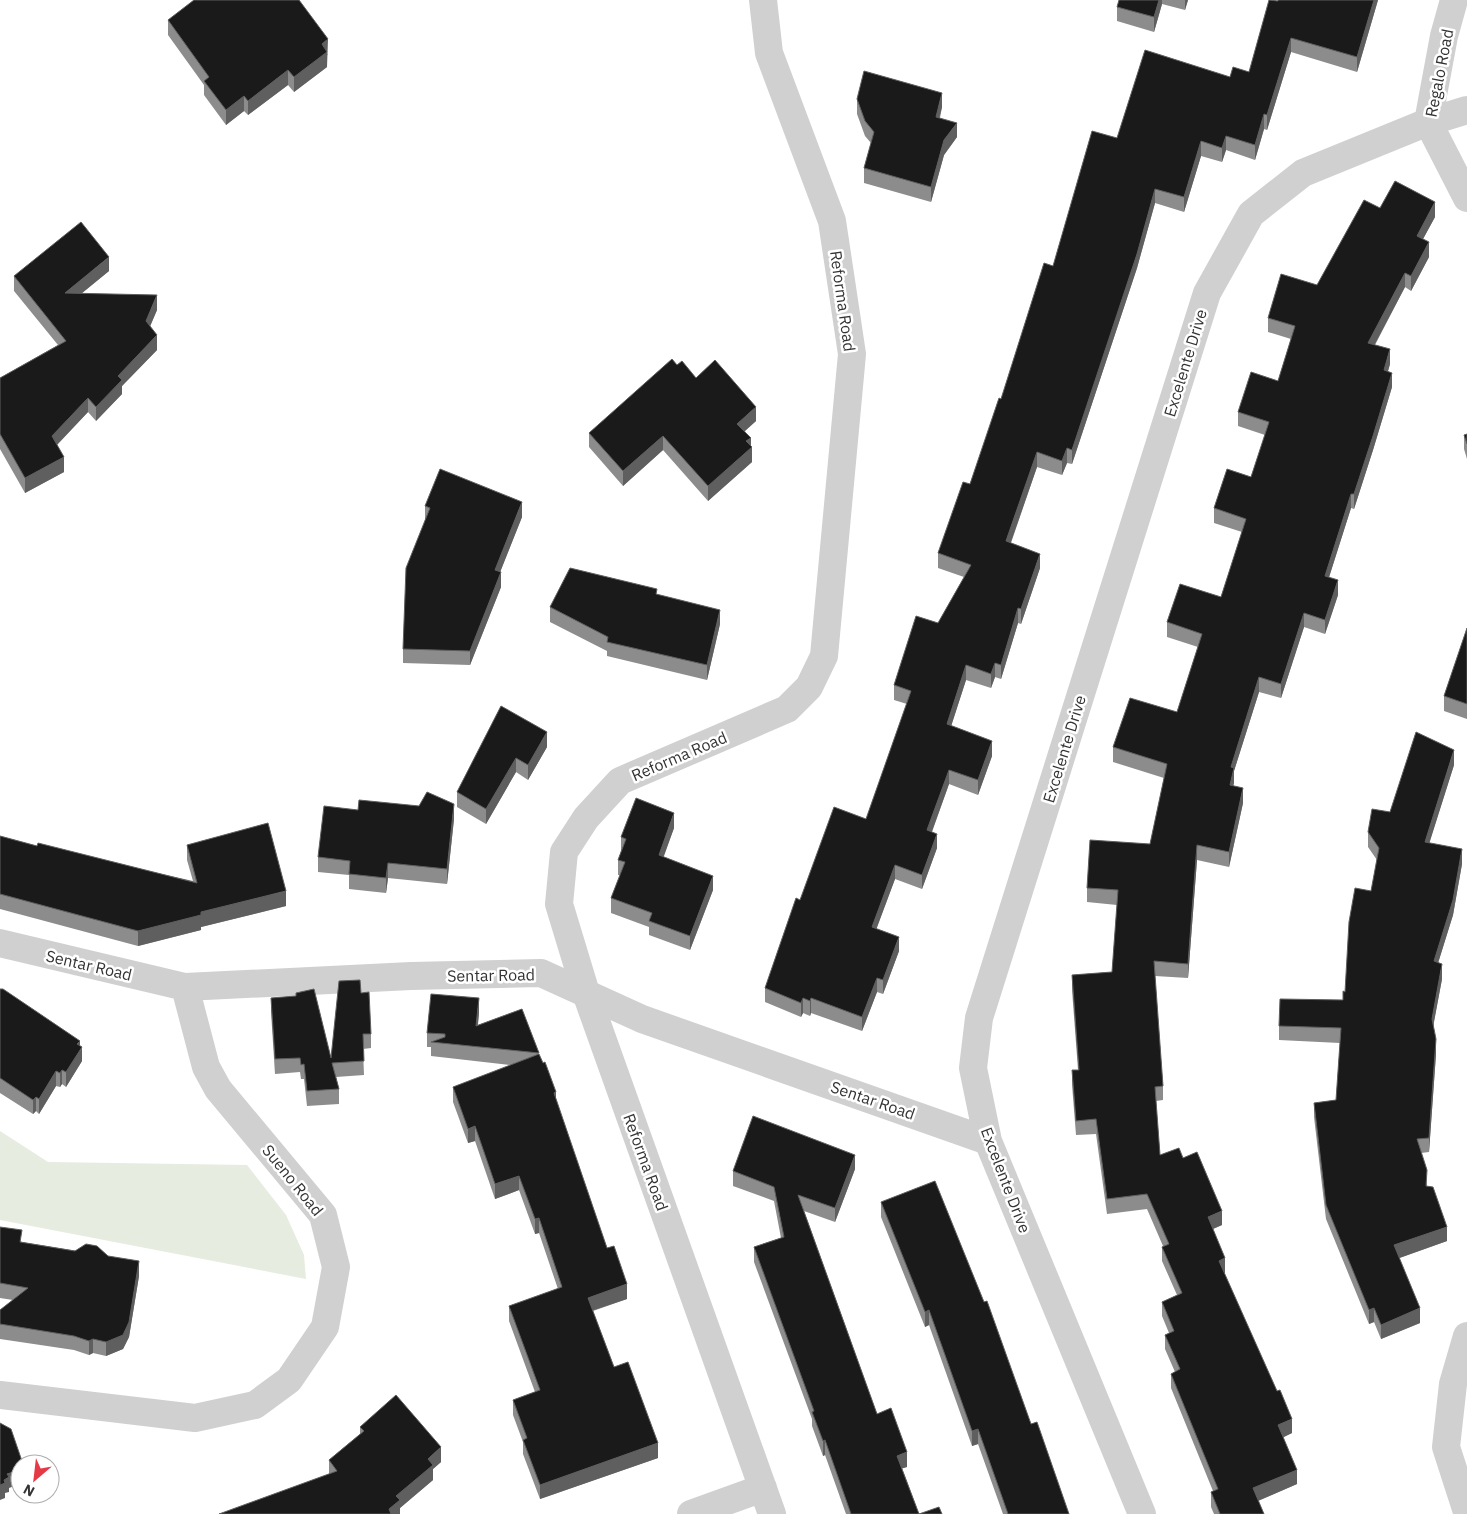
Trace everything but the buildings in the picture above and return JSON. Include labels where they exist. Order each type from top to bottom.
[{"type":"street","name":"Reforma Road","points":[[763,0],[769,53],[832,222],[852,354],[824,656],[809,687],[787,710],[620,781],[586,818],[564,852],[559,904],[586,993],[772,1514]]},
{"type":"street","name":"Regalo Road","points":[[1454,0],[1444,36],[1428,122],[1467,198]]},
{"type":"street","name":"Excelente Drive","points":[[1142,1514],[988,1141],[974,1068],[979,1018],[1207,293],[1251,214],[1303,173],[1428,122],[1467,110]]},
{"type":"street","name":"Sentar Road","points":[[0,943],[185,987],[411,976],[541,973],[642,1018],[988,1141]]},
{"type":"street","name":"Sueno Road","points":[[0,1394],[196,1418],[255,1405],[289,1380],[326,1326],[336,1267],[323,1214],[218,1089],[206,1067],[185,987]]},
{"type":"street","points":[[1467,1336],[1452,1384],[1446,1447],[1467,1512]]},
{"type":"street","points":[[692,1514],[763,1488]]},
{"type":"shaded area","points":[[0,1131],[48,1162],[247,1165],[286,1215],[304,1255],[306,1279],[0,1220]]}]
